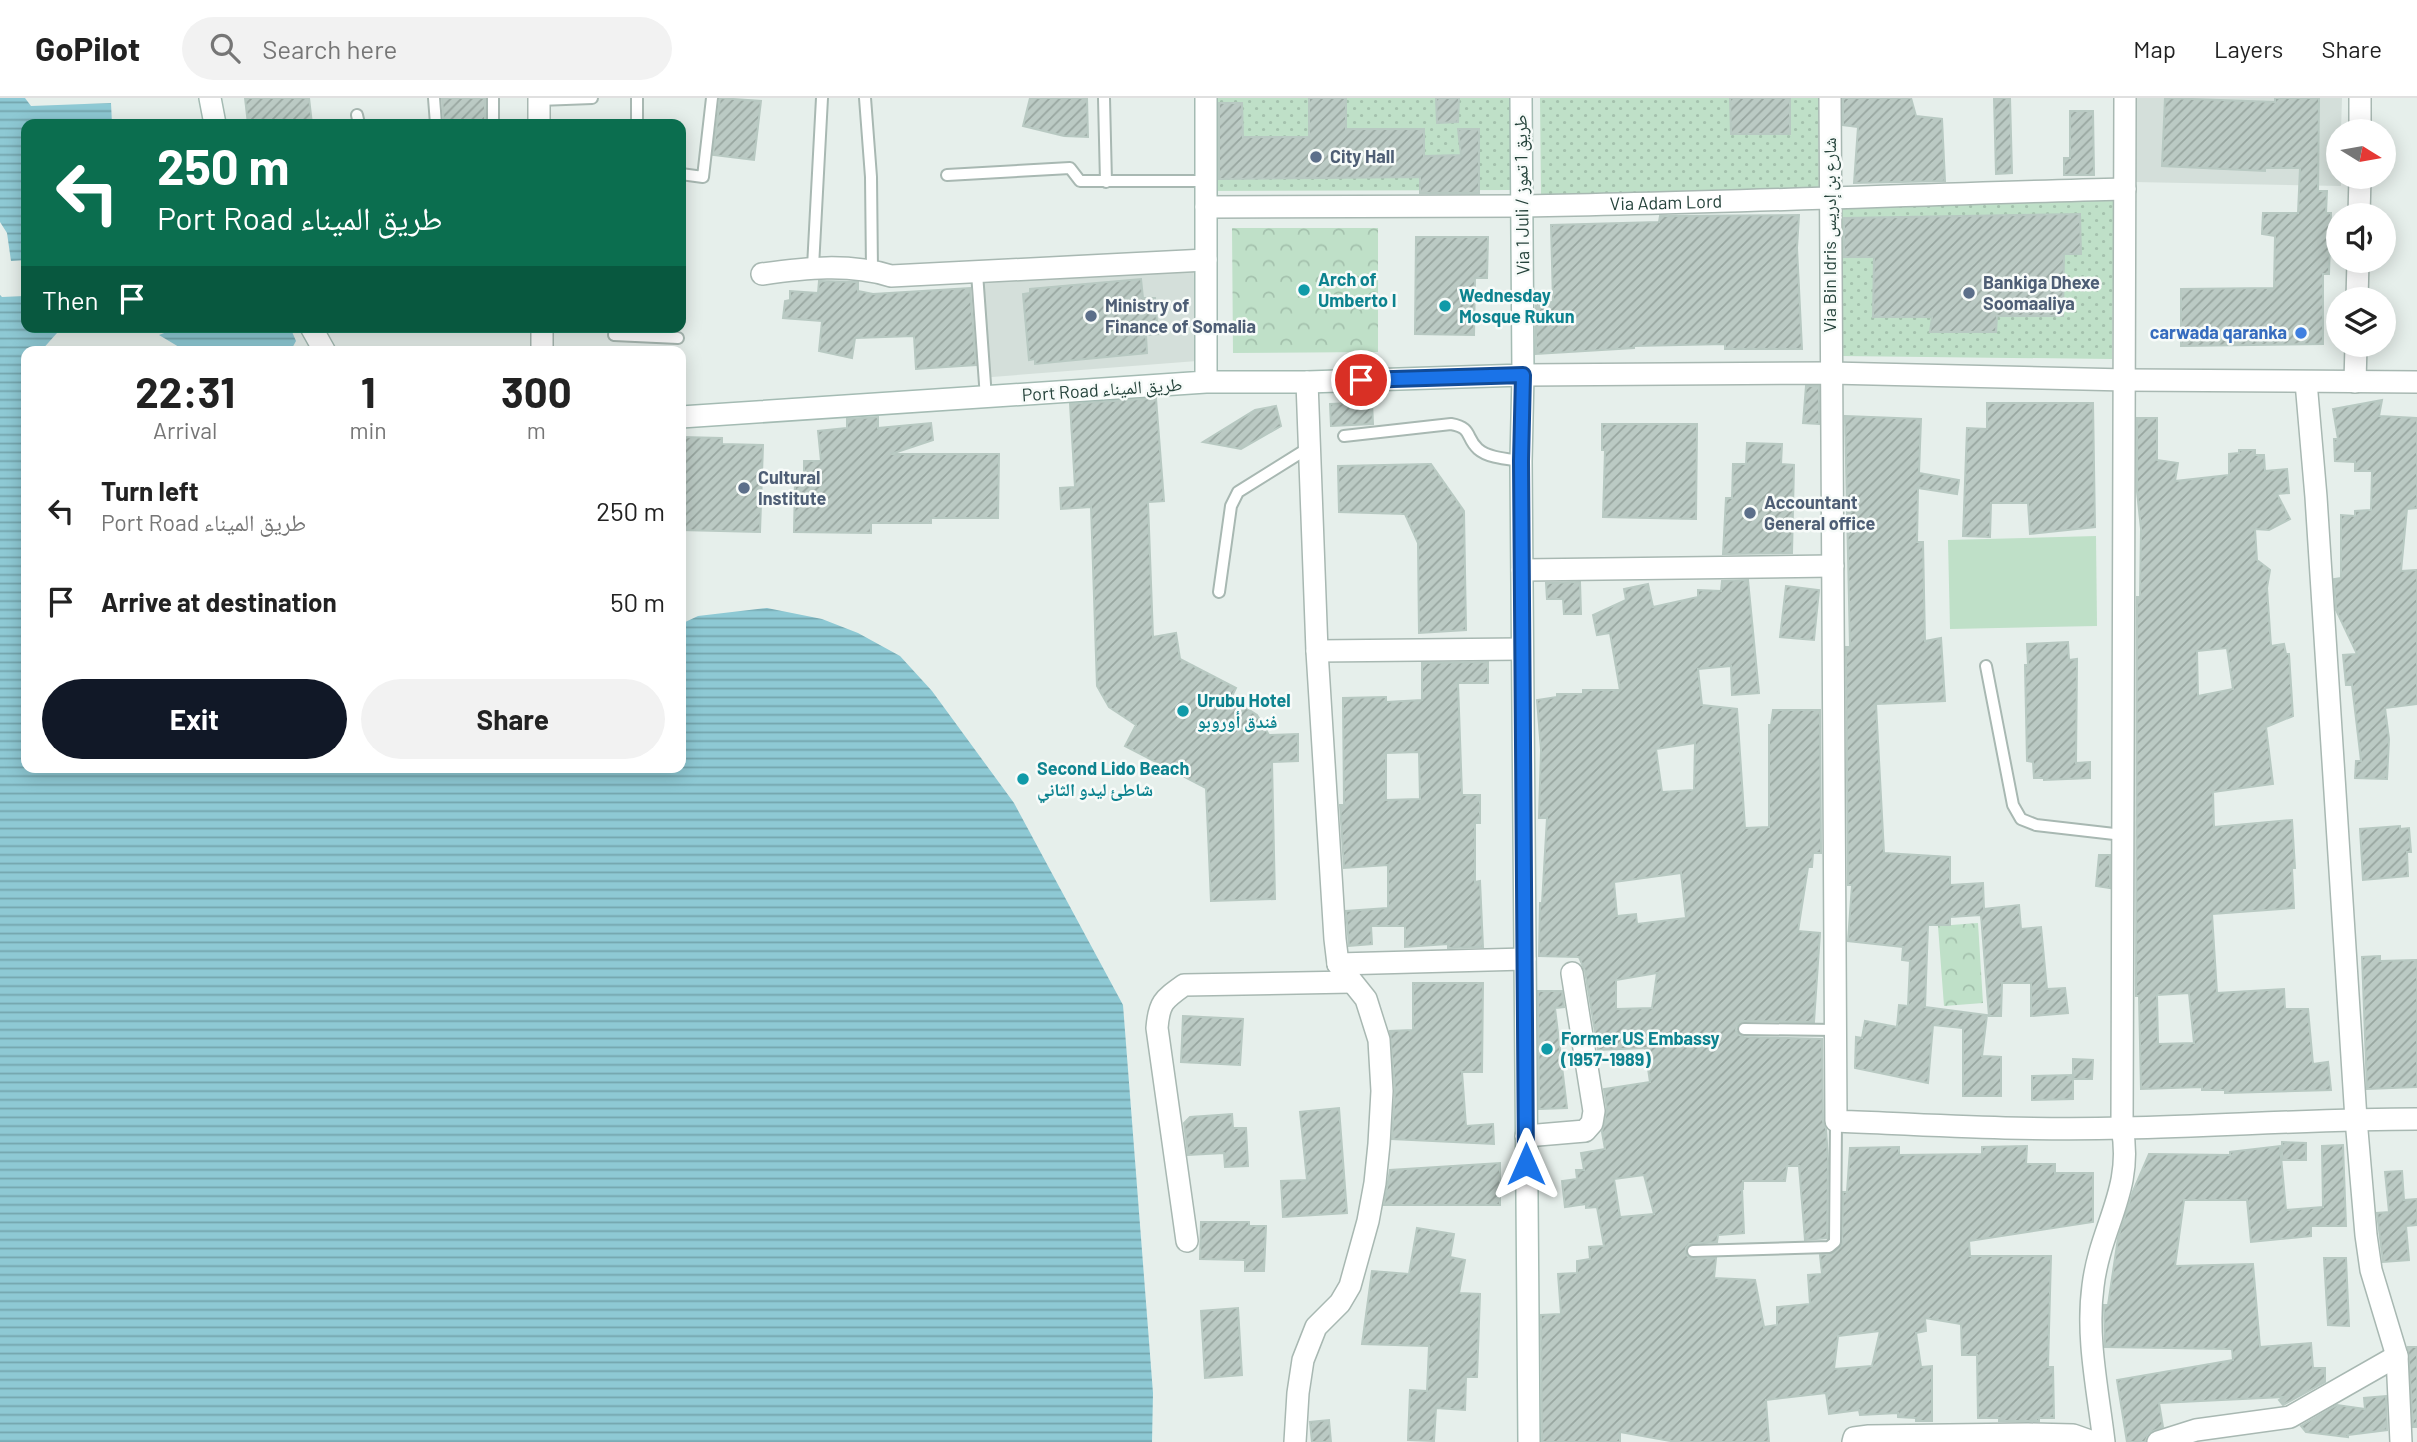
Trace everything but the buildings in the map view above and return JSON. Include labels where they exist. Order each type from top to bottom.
[{"type":"street","points":[[210,98],[213,119]]},
{"type":"street","points":[[1206,98],[1206,383]]},
{"type":"street","name":"Via 1 Juli / طريق 1 تموز","points":[[1521,98],[1522,649],[1529,1442]]},
{"type":"street","name":"Via Bin Idris شارع بن إدريس","points":[[1830,98],[1836,1121]]},
{"type":"street","points":[[2104,1442],[2092,1336],[2092,1288],[2097,1261],[2123,1183],[2126,1150],[2122,1128],[2125,98]]},
{"type":"street","points":[[2360,98],[2360,119]]},
{"type":"street","points":[[539,99],[539,119]]},
{"type":"street","name":"Via Adam Lord","points":[[1206,207],[1522,206],[2125,189]]},
{"type":"street","points":[[762,274],[813,267],[872,270],[891,276],[976,274],[1206,260]]},
{"type":"street","points":[[2355,382],[2356,357]]},
{"type":"street","name":"Port Road طريق الميناء","points":[[686,417],[1206,383],[1523,375],[1831,373],[2125,380],[2417,382]]},
{"type":"street","points":[[1295,1442],[1303,1360],[1316,1327],[1340,1303],[1350,1286],[1368,1221],[1375,1183],[1381,1091],[1379,1040],[1366,999],[1338,964],[1317,651],[1307,382]]},
{"type":"street","points":[[2306,382],[2336,784],[2356,1119],[2371,1270],[2398,1356],[2401,1442]]},
{"type":"street","points":[[1522,570],[1833,566]]},
{"type":"street","points":[[1317,651],[1522,649]]},
{"type":"street","points":[[1338,964],[1525,959]]},
{"type":"street","points":[[1526,1136],[1585,1131],[1592,1123],[1594,1111],[1572,973]]},
{"type":"street","points":[[1186,1241],[1157,1028],[1159,1007],[1168,996],[1184,985],[1352,982]]},
{"type":"street","points":[[1836,1121],[1979,1127],[2122,1128],[2417,1119]]},
{"type":"street","points":[[2158,1442],[2196,1430],[2290,1417],[2398,1356]]},
{"type":"street","points":[[1853,1442],[1854,1438],[1869,1436],[1973,1434],[2073,1435],[2092,1442]]},
{"type":"lane","points":[[434,98],[436,119]]},
{"type":"lane","points":[[492,119],[493,98]]},
{"type":"lane","points":[[539,99],[592,98]]},
{"type":"lane","points":[[637,98],[637,119]]},
{"type":"lane","points":[[686,175],[703,177],[712,98]]},
{"type":"lane","points":[[813,267],[822,98]]},
{"type":"lane","points":[[865,98],[871,177],[872,270]]},
{"type":"lane","points":[[1104,98],[1106,182]]},
{"type":"lane","points":[[947,175],[1070,168],[1080,181],[1206,181]]},
{"type":"lane","points":[[976,274],[986,398]]},
{"type":"lane","points":[[614,333],[678,338]]},
{"type":"lane","points":[[1344,436],[1451,424],[1469,431],[1477,448],[1489,454],[1521,461]]},
{"type":"lane","points":[[1219,592],[1231,506],[1238,492],[1310,447]]},
{"type":"lane","points":[[1986,666],[2013,805],[2021,819],[2036,825],[2123,835]]},
{"type":"lane","points":[[1744,1029],[1837,1030]]},
{"type":"lane","points":[[1693,1251],[1829,1247],[1835,1242],[1836,1121]]},
{"type":"shaded area","points":[[2132,98],[2342,98],[2341,119],[2326,119],[2326,186],[2134,182]]},
{"type":"shaded area","points":[[1193,253],[1197,361],[979,378],[973,268]]},
{"type":"green space","points":[[1203,98],[1309,98],[1309,137],[1243,137],[1242,103],[1207,104],[1208,179],[1424,177],[1424,129],[1346,129],[1346,98],[1510,98],[1511,190],[1204,191]]},
{"type":"green space","points":[[1540,98],[1730,98],[1731,134],[1790,134],[1790,98],[1818,98],[1819,190],[1541,197]]},
{"type":"green space","points":[[2114,200],[2112,359],[1839,356],[1835,206]]},
{"type":"green space","points":[[1232,228],[1378,228],[1378,352],[1233,353]]},
{"type":"green space","points":[[2096,536],[2097,626],[1950,629],[1948,540]]},
{"type":"green space","points":[[1978,923],[1983,1003],[1944,1006],[1938,926]]},
{"type":"water","points":[[0,98],[25,98],[31,106],[111,103],[112,119],[21,119],[21,260],[11,261],[7,233],[0,222]]},
{"type":"water","points":[[0,295],[21,296],[21,333],[57,333],[45,346],[21,346],[21,773],[686,773],[686,622],[698,616],[767,608],[822,619],[858,633],[900,656],[932,691],[1014,803],[1123,1005],[1153,1393],[1152,1442],[0,1442]]},
{"type":"water","points":[[293,333],[296,341],[293,346],[177,346],[159,335]]},
{"type":"place","name":"City Hall","points":[[1316,157]]},
{"type":"place","name":"Arch of Umberto I","points":[[1304,290]]},
{"type":"place","name":"Bankiga Dhexe Soomaaliya","points":[[1969,293]]},
{"type":"place","name":"Wednesday Mosque Rukun","points":[[1445,306]]},
{"type":"place","name":"Ministry of Finance of Somalia","points":[[1091,316]]},
{"type":"place","name":"carwada qaranka","points":[[2301,333]]},
{"type":"place","name":"Cultural Institute","points":[[744,488]]},
{"type":"place","name":"Accountant General office","points":[[1750,513]]},
{"type":"place","name":"Urubu Hotel فندق أوروبو","points":[[1183,711]]},
{"type":"place","name":"Second Lido Beach شاطئ ليدو الثاني","points":[[1023,779]]},
{"type":"place","name":"Former US Embassy (1957-1989)","points":[[1547,1049]]},
{"type":"route","points":[[1361,380],[1523,375],[1521,461],[1526,1164]]}]
